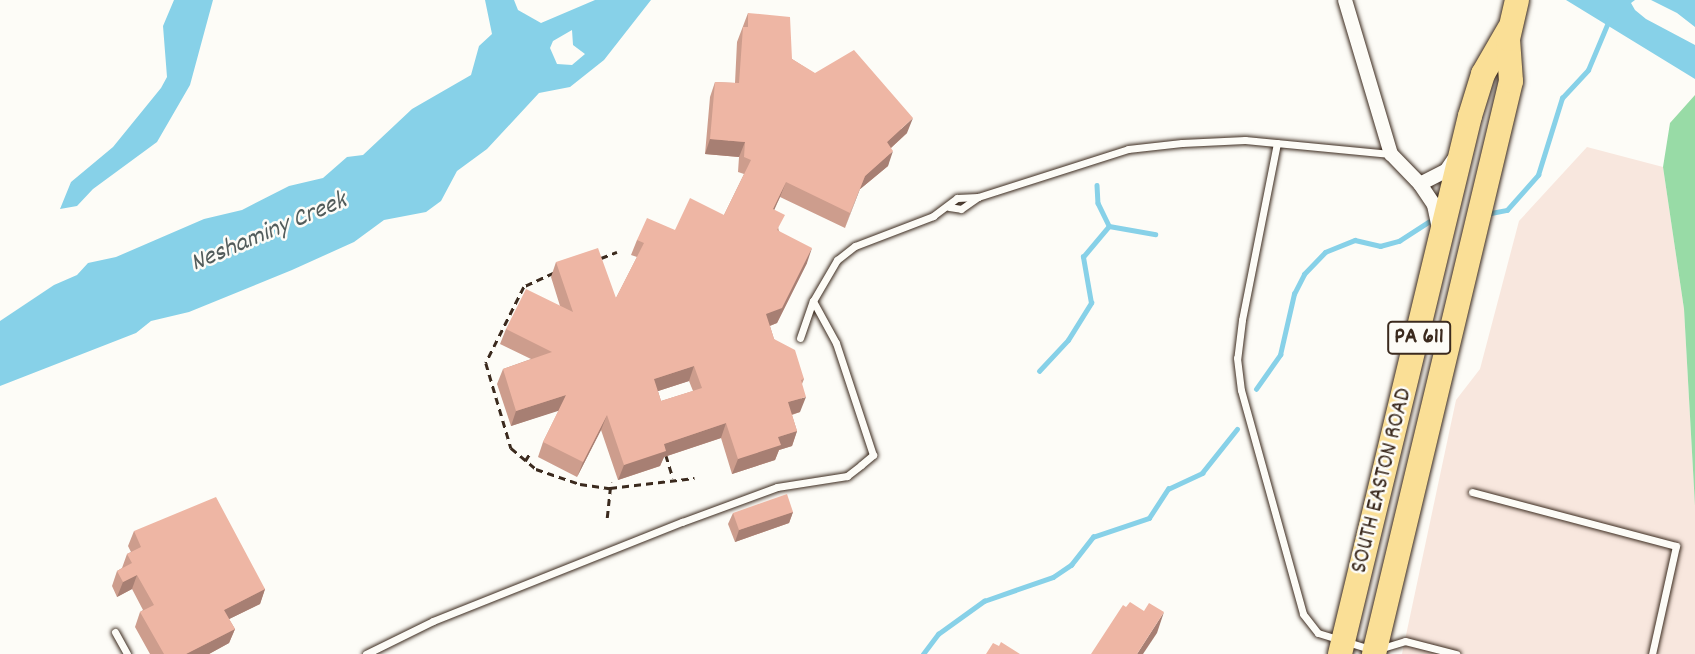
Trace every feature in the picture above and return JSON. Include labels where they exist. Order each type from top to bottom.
[{"type":"highway","name":"SOUTH EASTON ROAD","points":[[1342,648],[1465,136],[1483,74],[1514,11]]},
{"type":"highway","name":"SOUTH EASTON ROAD","points":[[1376,653],[1511,81],[1514,11]]},
{"type":"street","points":[[1345,0],[1391,154],[1420,184],[1434,205],[1440,240]]},
{"type":"street","points":[[1420,184],[1446,171],[1465,136]]},
{"type":"lane","points":[[800,338],[813,302],[837,260],[855,246],[949,207],[969,206],[978,197],[1128,149],[1245,139],[1391,154]]},
{"type":"lane","points":[[1277,143],[1237,358],[1241,390],[1303,614],[1318,633],[1342,648],[1376,653],[1405,641],[1456,654]]},
{"type":"lane","points":[[366,654],[433,621],[692,518],[777,487],[847,476],[861,465],[873,455],[836,343],[813,302]]},
{"type":"lane","points":[[1472,492],[1676,546],[1652,654]]},
{"type":"lane","points":[[115,632],[127,654]]},
{"type":"path","points":[[592,261],[617,252]]},
{"type":"path","points":[[566,269],[524,288],[487,359],[511,448],[525,461],[580,484],[613,488],[673,478],[694,478]]},
{"type":"path","points":[[491,381],[497,379]]},
{"type":"path","points":[[525,461],[530,453]]},
{"type":"path","points":[[666,455],[673,478]]},
{"type":"path","points":[[607,518],[613,488],[611,482]]},
{"type":"shaded area","points":[[1587,147],[1663,167],[1684,309],[1695,506],[1695,654],[1402,654],[1456,400],[1480,369],[1519,221]]},
{"type":"green space","points":[[1695,95],[1695,506],[1684,309],[1663,167],[1670,123]]},
{"type":"water","points":[[174,0],[213,0],[190,85],[157,142],[93,189],[77,206],[60,209],[71,182],[113,147],[167,77],[163,26]]},
{"type":"water","name":"Neshaminy Creek","points":[[485,0],[514,0],[518,10],[541,23],[595,0],[651,0],[604,60],[570,87],[539,93],[487,149],[457,171],[441,201],[426,212],[384,220],[354,242],[292,270],[189,312],[151,321],[136,333],[0,386],[0,321],[54,285],[77,275],[88,263],[116,257],[204,219],[242,210],[289,186],[323,178],[347,157],[363,155],[412,109],[471,75],[479,46],[492,34]],"holes":[[[572,30],[573,45],[585,54],[572,65],[557,64],[550,48],[553,41]]]},
{"type":"water","points":[[1566,0],[1635,0],[1631,3],[1635,10],[1646,19],[1695,45],[1695,79]]},
{"type":"water","points":[[1651,0],[1695,0],[1695,27],[1677,13]]},
{"type":"building","points":[[748,13],[790,17],[792,59],[815,73],[854,50],[913,118],[887,142],[893,151],[865,176],[850,213],[786,182],[773,209],[785,215],[777,230],[812,248],[782,308],[766,314],[774,339],[795,350],[804,379],[801,380],[806,397],[788,402],[797,431],[778,437],[781,445],[738,459],[726,423],[664,444],[666,451],[624,465],[607,415],[583,462],[543,442],[566,395],[516,411],[503,369],[552,352],[506,329],[526,289],[573,312],[556,262],[598,248],[616,298],[644,243],[637,240],[647,218],[675,230],[690,198],[724,215],[751,160],[744,157],[745,142],[710,139],[715,82],[739,83],[743,27],[748,27]],"holes":[[[694,366],[702,388],[661,401],[654,379]]]},
{"type":"building","points":[[787,494],[793,512],[739,530],[733,513]]},
{"type":"building","points":[[216,497],[265,589],[224,610],[235,629],[186,654],[164,654],[140,612],[154,605],[137,575],[123,582],[117,571],[132,563],[127,554],[141,547],[134,531]]},
{"type":"building","points":[[1130,602],[1144,611],[1149,603],[1164,612],[1137,654],[1091,654],[1123,605],[1126,607]]},
{"type":"building","points":[[1001,642],[1020,654],[986,654],[993,643],[999,646]]},
{"type":"waterway","points":[[1491,213],[1507,210],[1538,175],[1562,98],[1588,70],[1609,20]]},
{"type":"waterway","points":[[1097,185],[1098,203],[1109,226],[1155,234]]},
{"type":"waterway","points":[[1256,389],[1280,355],[1294,294],[1304,274],[1325,252],[1355,240],[1380,246],[1399,241],[1428,222]]},
{"type":"waterway","points":[[1039,371],[1068,340],[1091,303],[1083,257],[1109,226]]},
{"type":"waterway","points":[[923,654],[938,634],[984,601],[1053,577],[1071,565],[1093,537],[1149,518],[1168,489],[1202,473],[1237,429]]}]
